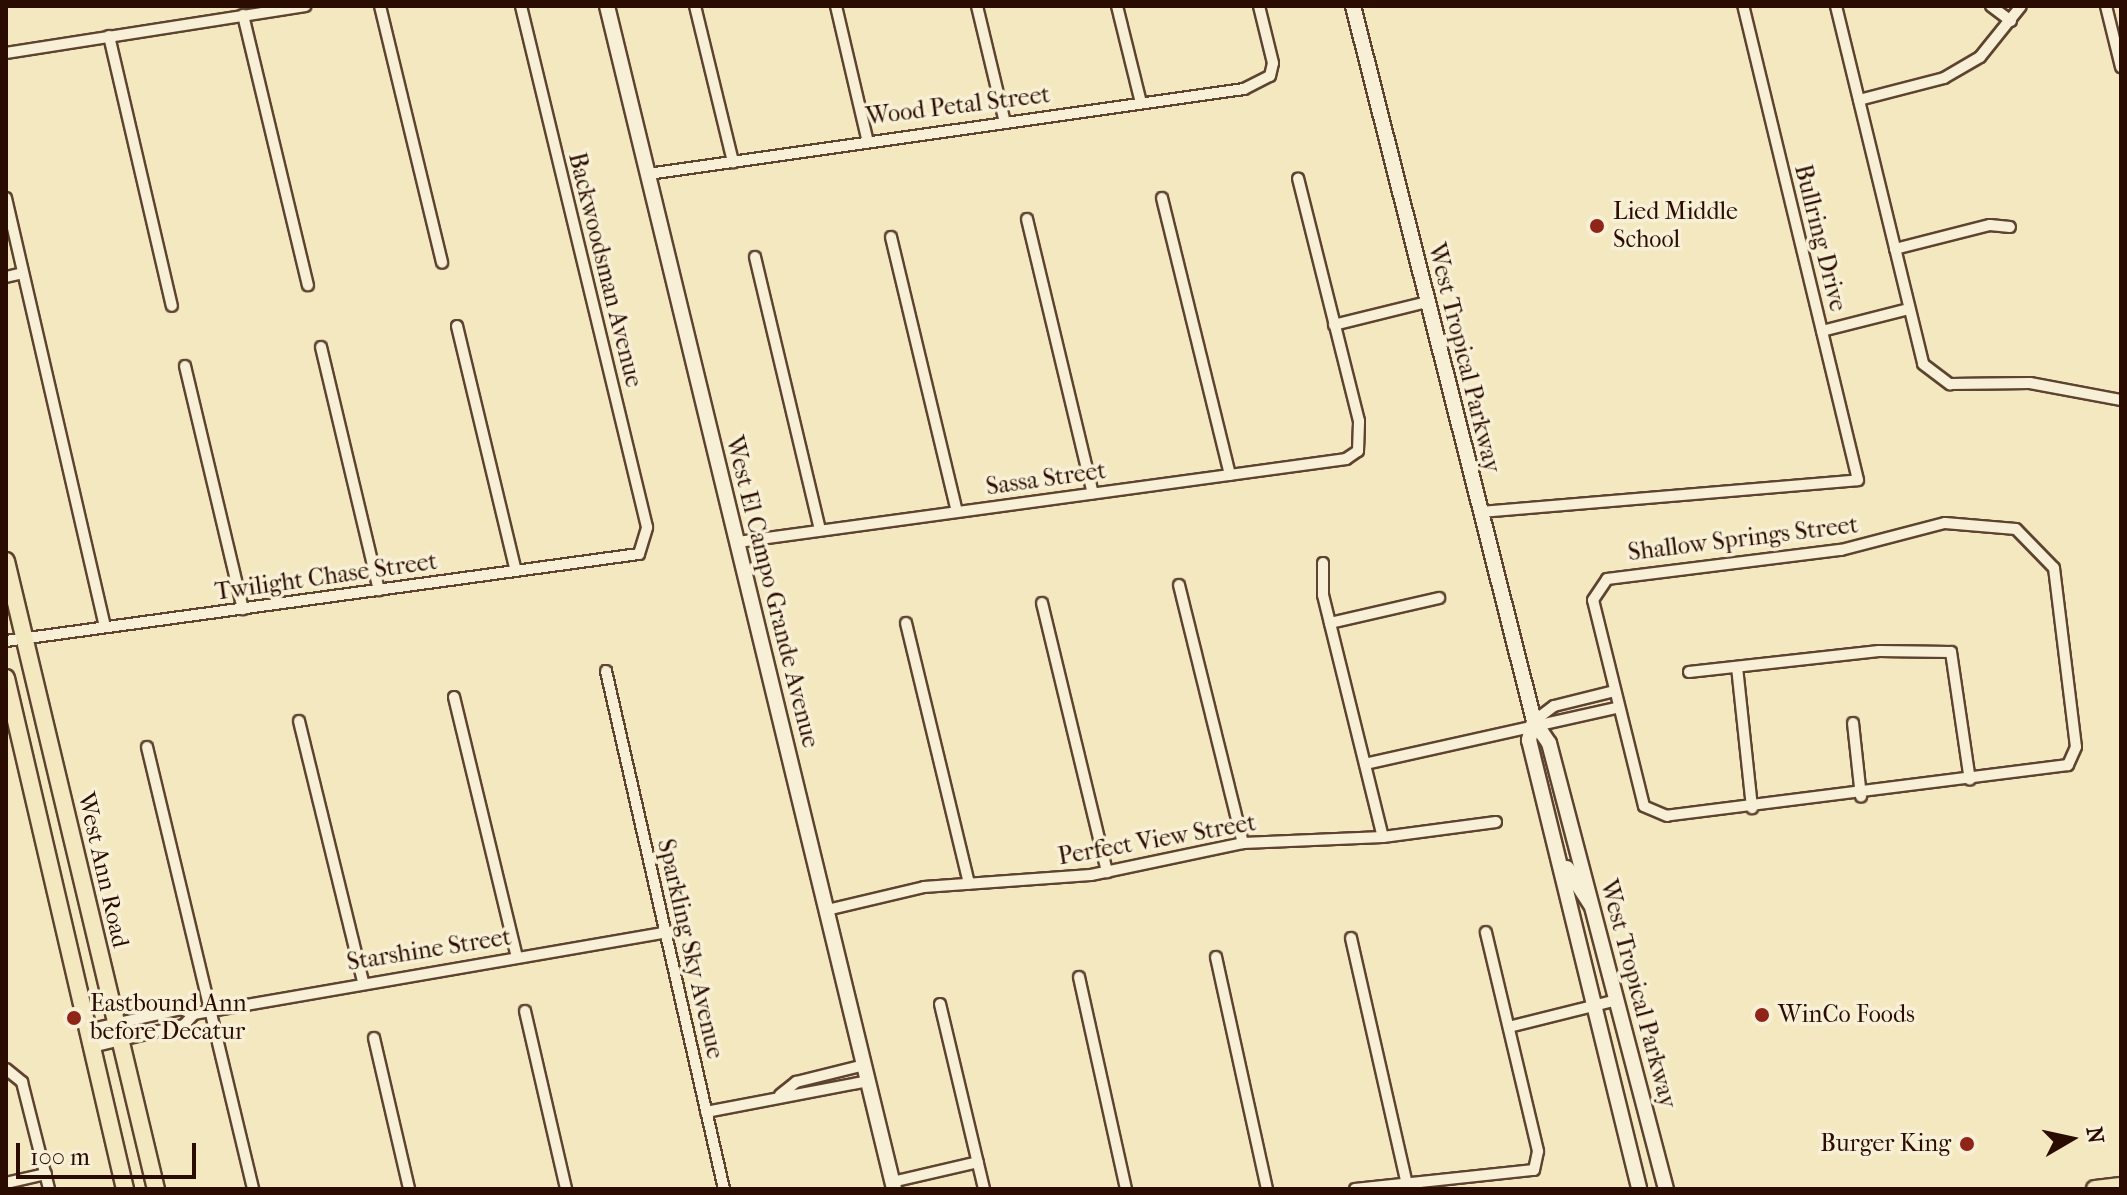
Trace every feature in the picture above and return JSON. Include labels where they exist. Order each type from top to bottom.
[{"type":"main road","name":"West El Campo Grande Avenue","points":[[607,6],[893,1186]]},
{"type":"main road","name":"West Tropical Parkway","points":[[1353,6],[1534,721],[1549,743],[1666,1189]]},
{"type":"main road","name":"West Ann Road","points":[[6,561],[116,1033],[156,1189]]},
{"type":"main road","points":[[6,678],[125,1189]]},
{"type":"main road","name":"West Tropical Parkway","points":[[1534,721],[1529,740],[1639,1189]]},
{"type":"main road","points":[[1556,851],[1591,905]]},
{"type":"main road","points":[[2095,1189],[2121,1186]]},
{"type":"street","points":[[6,53],[305,6]]},
{"type":"street","points":[[380,6],[442,263]]},
{"type":"street","name":"Backwoodsman Avenue","points":[[521,6],[646,544]]},
{"type":"street","points":[[695,6],[733,162]]},
{"type":"street","points":[[836,6],[867,138]]},
{"type":"street","points":[[977,6],[1005,123]]},
{"type":"street","points":[[1117,6],[1140,99]]},
{"type":"street","name":"Wood Petal Street","points":[[648,174],[867,138],[1005,123],[1140,99],[1244,89],[1270,76],[1259,6]]},
{"type":"street","name":"Bullring Drive","points":[[1480,512],[1858,480],[1743,6]]},
{"type":"street","points":[[1836,6],[1909,309],[1934,378],[2030,383],[2121,400]]},
{"type":"street","points":[[1991,6],[2011,21]]},
{"type":"street","points":[[1859,100],[1944,78],[1980,57],[2021,6]]},
{"type":"street","points":[[2106,6],[2121,67]]},
{"type":"street","points":[[243,15],[308,285]]},
{"type":"street","points":[[109,36],[172,306]]},
{"type":"street","points":[[1298,179],[1334,325],[1427,302]]},
{"type":"street","points":[[6,198],[105,627]]},
{"type":"street","points":[[1162,198],[1230,475]]},
{"type":"street","points":[[1027,219],[1093,493]]},
{"type":"street","points":[[1895,249],[1990,225],[2010,227]]},
{"type":"street","points":[[891,237],[957,511]]},
{"type":"street","points":[[755,257],[820,530]]},
{"type":"street","points":[[6,277],[23,273]]},
{"type":"street","points":[[1822,331],[1909,309]]},
{"type":"street","name":"Sassa Street","points":[[738,542],[1230,475],[1358,451],[1359,421],[1334,325]]},
{"type":"street","points":[[457,326],[516,571]]},
{"type":"street","points":[[321,347],[379,590]]},
{"type":"street","points":[[185,366],[243,609]]},
{"type":"street","name":"Shallow Springs Street","points":[[1615,691],[1593,600],[1599,587],[1626,572],[1841,550],[1945,523],[1997,523],[2033,541],[2059,587],[2076,747],[2068,765],[1970,780]]},
{"type":"street","name":"Twilight Chase Street","points":[[6,641],[630,557],[646,544]]},
{"type":"street","points":[[1323,563],[1330,623],[1383,837]]},
{"type":"street","points":[[1179,585],[1243,843]]},
{"type":"street","points":[[1330,623],[1439,598]]},
{"type":"street","points":[[1042,603],[1107,872]]},
{"type":"street","points":[[906,623],[969,884]]},
{"type":"street","points":[[1534,721],[1584,699],[1615,691],[1644,806],[1654,815],[1861,797],[1970,780],[1951,652],[1879,651],[1689,672]]},
{"type":"street","points":[[1737,667],[1752,808]]},
{"type":"street","name":"Sparkling Sky Avenue","points":[[606,671],[670,932],[724,1189]]},
{"type":"street","points":[[454,697],[517,957]]},
{"type":"street","points":[[1584,699],[1587,715]]},
{"type":"street","points":[[1365,764],[1534,721],[1587,715],[1619,707]]},
{"type":"street","points":[[299,721],[363,981]]},
{"type":"street","points":[[1853,723],[1861,797]]},
{"type":"street","points":[[147,747],[253,1189]]},
{"type":"street","name":"Perfect View Street","points":[[827,910],[969,884],[1107,872],[1243,843],[1383,837],[1496,822]]},
{"type":"street","name":"Starshine Street","points":[[92,1047],[116,1033],[181,1009],[194,1014],[363,981],[670,932]]},
{"type":"street","points":[[1355,1189],[1534,1170],[1538,1151],[1486,932]]},
{"type":"street","points":[[1351,938],[1407,1185]]},
{"type":"street","points":[[1216,957],[1267,1189]]},
{"type":"street","points":[[1079,977],[1126,1189]]},
{"type":"street","points":[[1509,1027],[1617,1000]]},
{"type":"street","points":[[940,1004],[984,1189]]},
{"type":"street","points":[[525,1011],[566,1189]]},
{"type":"street","name":"Starshine Street","points":[[88,1030],[116,1033],[184,1025],[194,1014]]},
{"type":"street","points":[[374,1038],[409,1189]]},
{"type":"street","points":[[780,1095],[827,1074],[864,1065]]},
{"type":"street","points":[[10,1070],[49,1189]]},
{"type":"street","points":[[827,1074],[831,1090]]},
{"type":"street","points":[[706,1112],[780,1095],[831,1090],[868,1081]]},
{"type":"street","points":[[893,1186],[978,1162]]},
{"type":"street","points":[[6,1183],[46,1174]]},
{"type":"place","name":"Lied Middle School","points":[[1597,226]]},
{"type":"place","name":"WinCo Foods","points":[[1762,1015]]},
{"type":"place","name":"Eastbound Ann before Decatur","points":[[74,1018]]},
{"type":"place","name":"Burger King","points":[[1967,1144]]}]
